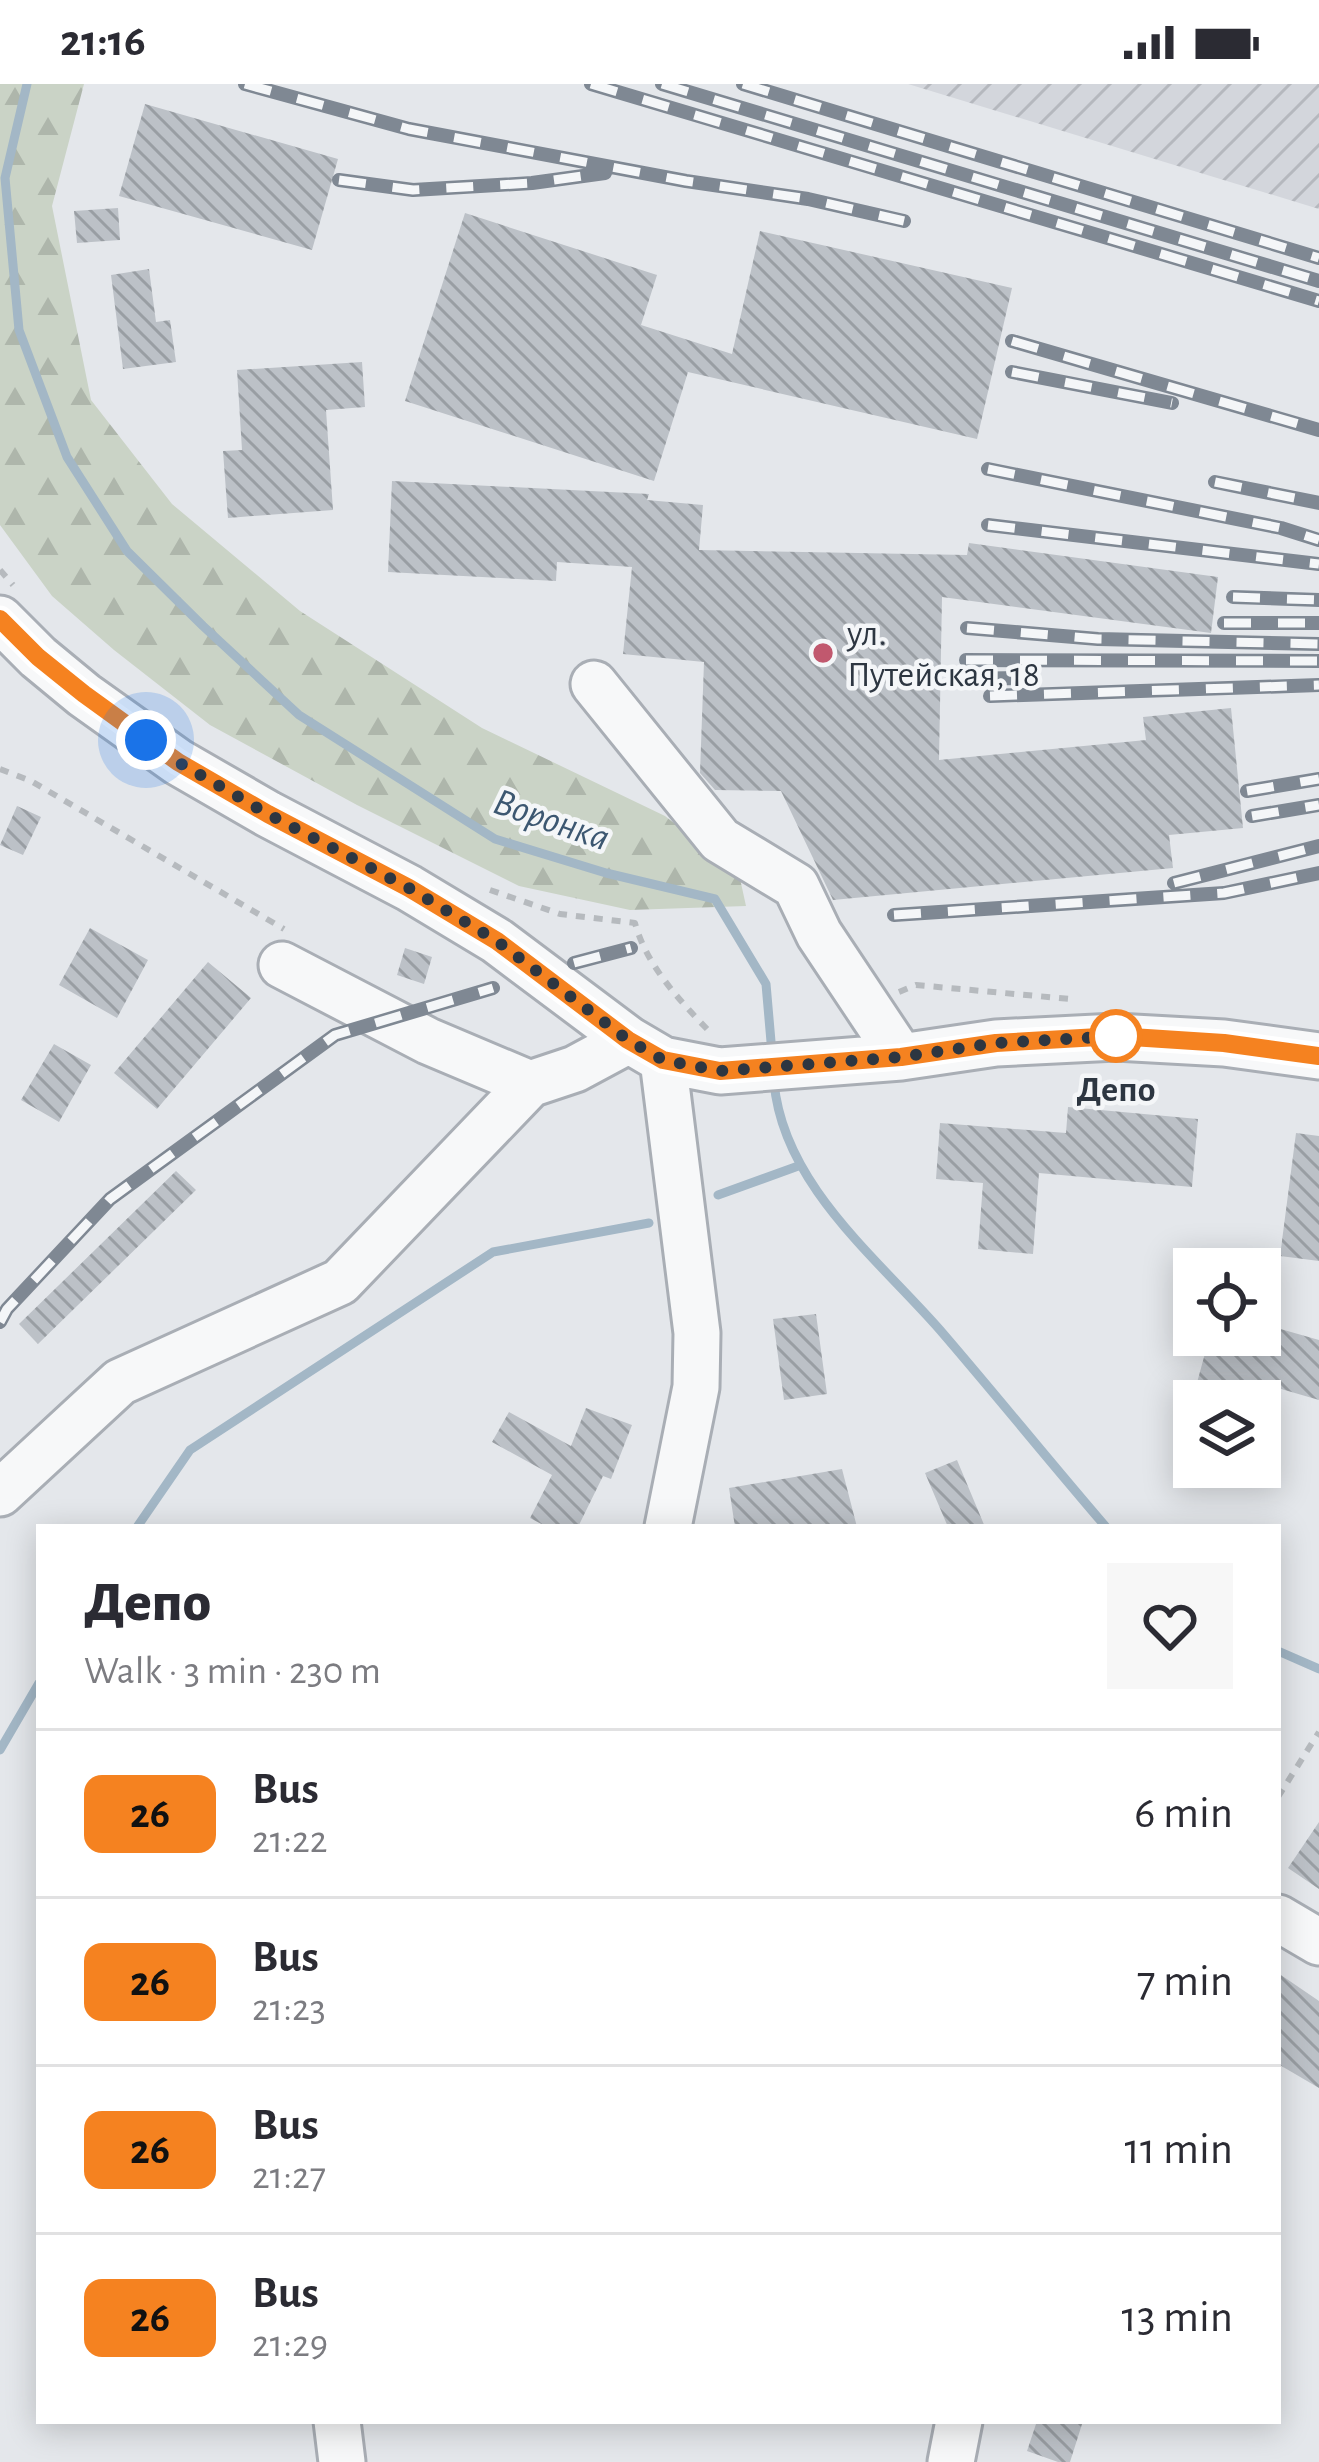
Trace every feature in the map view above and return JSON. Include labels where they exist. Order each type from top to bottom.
[{"type":"street","points":[[7,602],[38,657],[178,762],[497,941],[646,1050],[697,1333],[696,1387],[669,1524]]},
{"type":"street","points":[[594,684],[720,840],[796,886],[819,934],[901,1057]]},
{"type":"street","points":[[290,951],[428,1041],[530,1084]]},
{"type":"street","points":[[0,1493],[120,1382],[340,1282],[530,1084],[575,1069],[646,1050],[826,1064],[996,1043],[1116,1036],[1224,1043],[1319,1056]]},
{"type":"street","points":[[1281,1920],[1319,1942]]},
{"type":"street","points":[[337,2424],[342,2462]]},
{"type":"street","points":[[951,2462],[958,2424]]},
{"type":"path","points":[[0,570],[7,602]]},
{"type":"path","points":[[0,769],[31,781],[290,951]]},
{"type":"path","points":[[478,886],[560,914],[635,923],[642,948],[718,1054]]},
{"type":"path","points":[[1281,1792],[1319,1732]]},
{"type":"shaded area","points":[[908,84],[1319,84],[1319,209]]},
{"type":"green space","points":[[0,84],[84,84],[52,206],[91,400],[172,504],[300,611],[482,728],[665,816],[739,874],[746,906],[630,910],[519,886],[210,725],[52,596],[0,525]]},
{"type":"building","points":[[145,104],[338,159],[312,250],[119,196]]},
{"type":"building","points":[[118,208],[120,240],[77,243],[74,211]]},
{"type":"building","points":[[465,213],[657,275],[641,325],[732,354],[760,231],[1012,288],[977,439],[688,372],[654,481],[405,401]]},
{"type":"building","points":[[149,269],[156,322],[170,320],[176,362],[123,369],[111,275]]},
{"type":"building","points":[[362,362],[365,407],[326,410],[333,510],[228,518],[223,451],[242,450],[237,370]]},
{"type":"building","points":[[392,481],[649,494],[647,500],[703,505],[699,550],[967,555],[969,543],[1218,577],[1211,633],[942,597],[939,760],[1146,740],[1143,717],[1231,708],[1243,828],[1169,835],[1173,868],[833,900],[781,791],[715,790],[700,773],[704,662],[623,654],[632,567],[557,562],[556,581],[388,572]]},
{"type":"building","points":[[17,806],[41,817],[23,855],[0,845]]},
{"type":"building","points":[[90,928],[148,960],[117,1018],[59,985]]},
{"type":"building","points":[[405,948],[432,957],[424,984],[397,975]]},
{"type":"building","points":[[208,962],[251,998],[157,1109],[114,1073]]},
{"type":"building","points":[[54,1044],[91,1065],[59,1122],[21,1100]]},
{"type":"building","points":[[1068,1107],[1198,1119],[1192,1187],[1039,1173],[1033,1254],[978,1249],[983,1183],[936,1179],[940,1123],[1066,1133]]},
{"type":"building","points":[[1296,1133],[1319,1136],[1319,1261],[1281,1256]]},
{"type":"building","points":[[176,1171],[196,1190],[38,1344],[19,1324]]},
{"type":"building","points":[[816,1314],[827,1394],[784,1400],[773,1319]]},
{"type":"building","points":[[1281,1329],[1319,1340],[1319,1400],[1281,1389],[1281,1380],[1198,1380],[1204,1356],[1281,1356]]},
{"type":"building","points":[[586,1408],[632,1425],[611,1479],[603,1476],[579,1524],[541,1524],[530,1518],[552,1475],[492,1442],[509,1412],[571,1446]]},
{"type":"building","points":[[957,1460],[984,1524],[947,1524],[925,1473]]},
{"type":"building","points":[[842,1469],[856,1524],[735,1524],[729,1488]]},
{"type":"building","points":[[1319,1822],[1319,1889],[1288,1868]]},
{"type":"building","points":[[1281,1975],[1319,2001],[1319,2088],[1281,2066]]},
{"type":"building","points":[[1036,2424],[1082,2424],[1070,2462],[1027,2451]]},
{"type":"waterway","name":"Воронка","points":[[27,84],[5,178],[19,330],[67,457],[127,551],[299,715],[495,839],[715,899],[766,984],[772,1053]]},
{"type":"waterway","name":"Воронка","points":[[774,1082],[781,1119],[795,1154],[836,1217],[940,1330],[1103,1524]]},
{"type":"waterway","points":[[718,1195],[801,1165]]},
{"type":"waterway","points":[[139,1524],[190,1450],[493,1252],[649,1223]]},
{"type":"waterway","name":"Воронка","points":[[1281,1652],[1319,1669]]},
{"type":"waterway","points":[[0,1750],[36,1688]]},
{"type":"railway","points":[[245,84],[409,129],[808,199],[904,221]]},
{"type":"railway","points":[[591,84],[1319,301]]},
{"type":"railway","points":[[662,84],[1319,281]]},
{"type":"railway","points":[[743,84],[1319,258]]},
{"type":"railway","points":[[339,180],[413,190],[605,173]]},
{"type":"railway","points":[[1012,341],[1319,430]]},
{"type":"railway","points":[[1012,372],[1172,403]]},
{"type":"railway","points":[[988,469],[1281,528],[1319,540]]},
{"type":"railway","points":[[1215,482],[1319,503]]},
{"type":"railway","points":[[988,525],[1319,564]]},
{"type":"railway","points":[[1233,597],[1319,600]]},
{"type":"railway","points":[[1224,623],[1319,623]]},
{"type":"railway","points":[[967,628],[1098,639],[1319,644]]},
{"type":"railway","points":[[966,660],[1319,661]]},
{"type":"railway","points":[[964,679],[1019,678]]},
{"type":"railway","points":[[990,696],[1319,685]]},
{"type":"railway","points":[[1247,791],[1319,779]]},
{"type":"railway","points":[[1252,816],[1319,805]]},
{"type":"railway","points":[[1174,883],[1319,846]]},
{"type":"railway","points":[[894,915],[1224,893],[1319,873]]},
{"type":"railway","points":[[574,963],[631,948]]},
{"type":"railway","points":[[0,1322],[110,1199],[335,1035],[493,988]]},
{"type":"bus line","name":"26","points":[[0,619],[84,694],[178,762],[497,941],[628,1040],[663,1060],[720,1071],[1116,1036],[1224,1043],[1319,1056]]},
{"type":"place","name":"ул. Путейская, 18","points":[[823,653]]},
{"type":"place","name":"Депо","points":[[1116,1036]]},
{"type":"route","points":[[146,740],[497,941],[628,1040],[663,1060],[720,1071],[1116,1036]]}]
